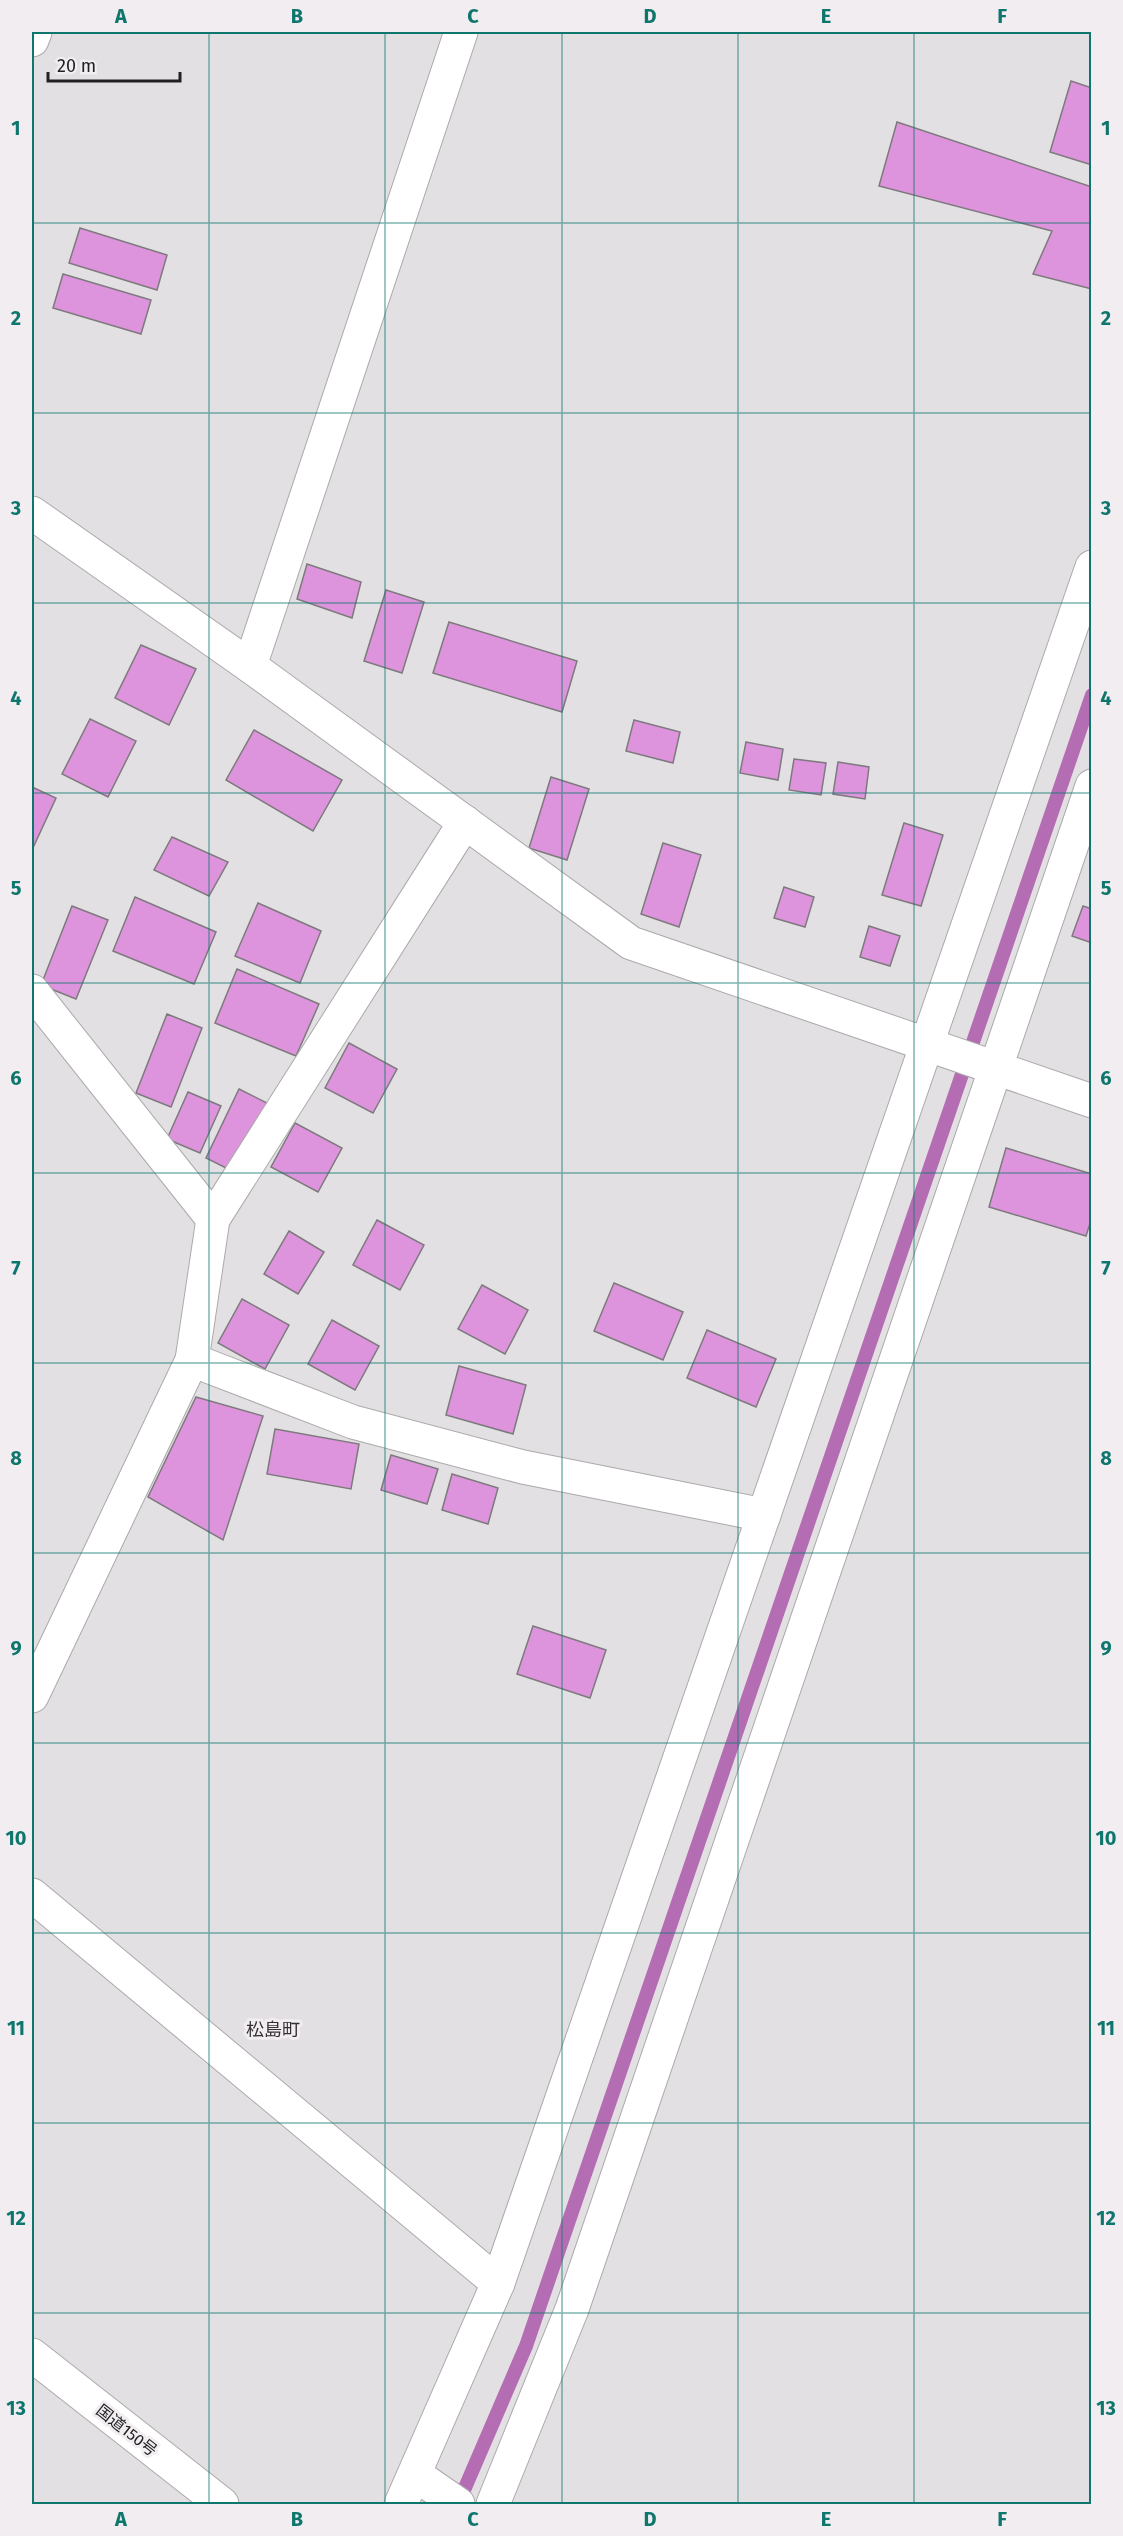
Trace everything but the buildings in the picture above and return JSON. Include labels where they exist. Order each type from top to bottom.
[{"type":"main road","points":[[32,40],[34,32]]},
{"type":"main road","points":[[250,666],[461,32]]},
{"type":"main road","points":[[32,513],[250,666],[631,943],[1092,1101]]},
{"type":"main road","points":[[493,2505],[572,2309],[963,1057],[1092,567]]},
{"type":"main road","points":[[401,2505],[498,2283],[764,1515],[963,1057],[1092,786]]},
{"type":"main road","points":[[32,1696],[192,1360],[213,1219],[465,822]]},
{"type":"main road","points":[[32,991],[213,1219]]},
{"type":"main road","points":[[192,1360],[353,1422],[523,1467],[764,1515]]},
{"type":"main road","points":[[32,1895],[498,2283]]},
{"type":"main road","name":"国道150号","points":[[32,2355],[222,2505]]},
{"type":"main road","points":[[416,2475],[458,2505]]},
{"type":"waterway","points":[[458,2504],[526,2346],[1092,695]]},
{"type":"district","name":"松島町","points":[[273,2030]]}]
